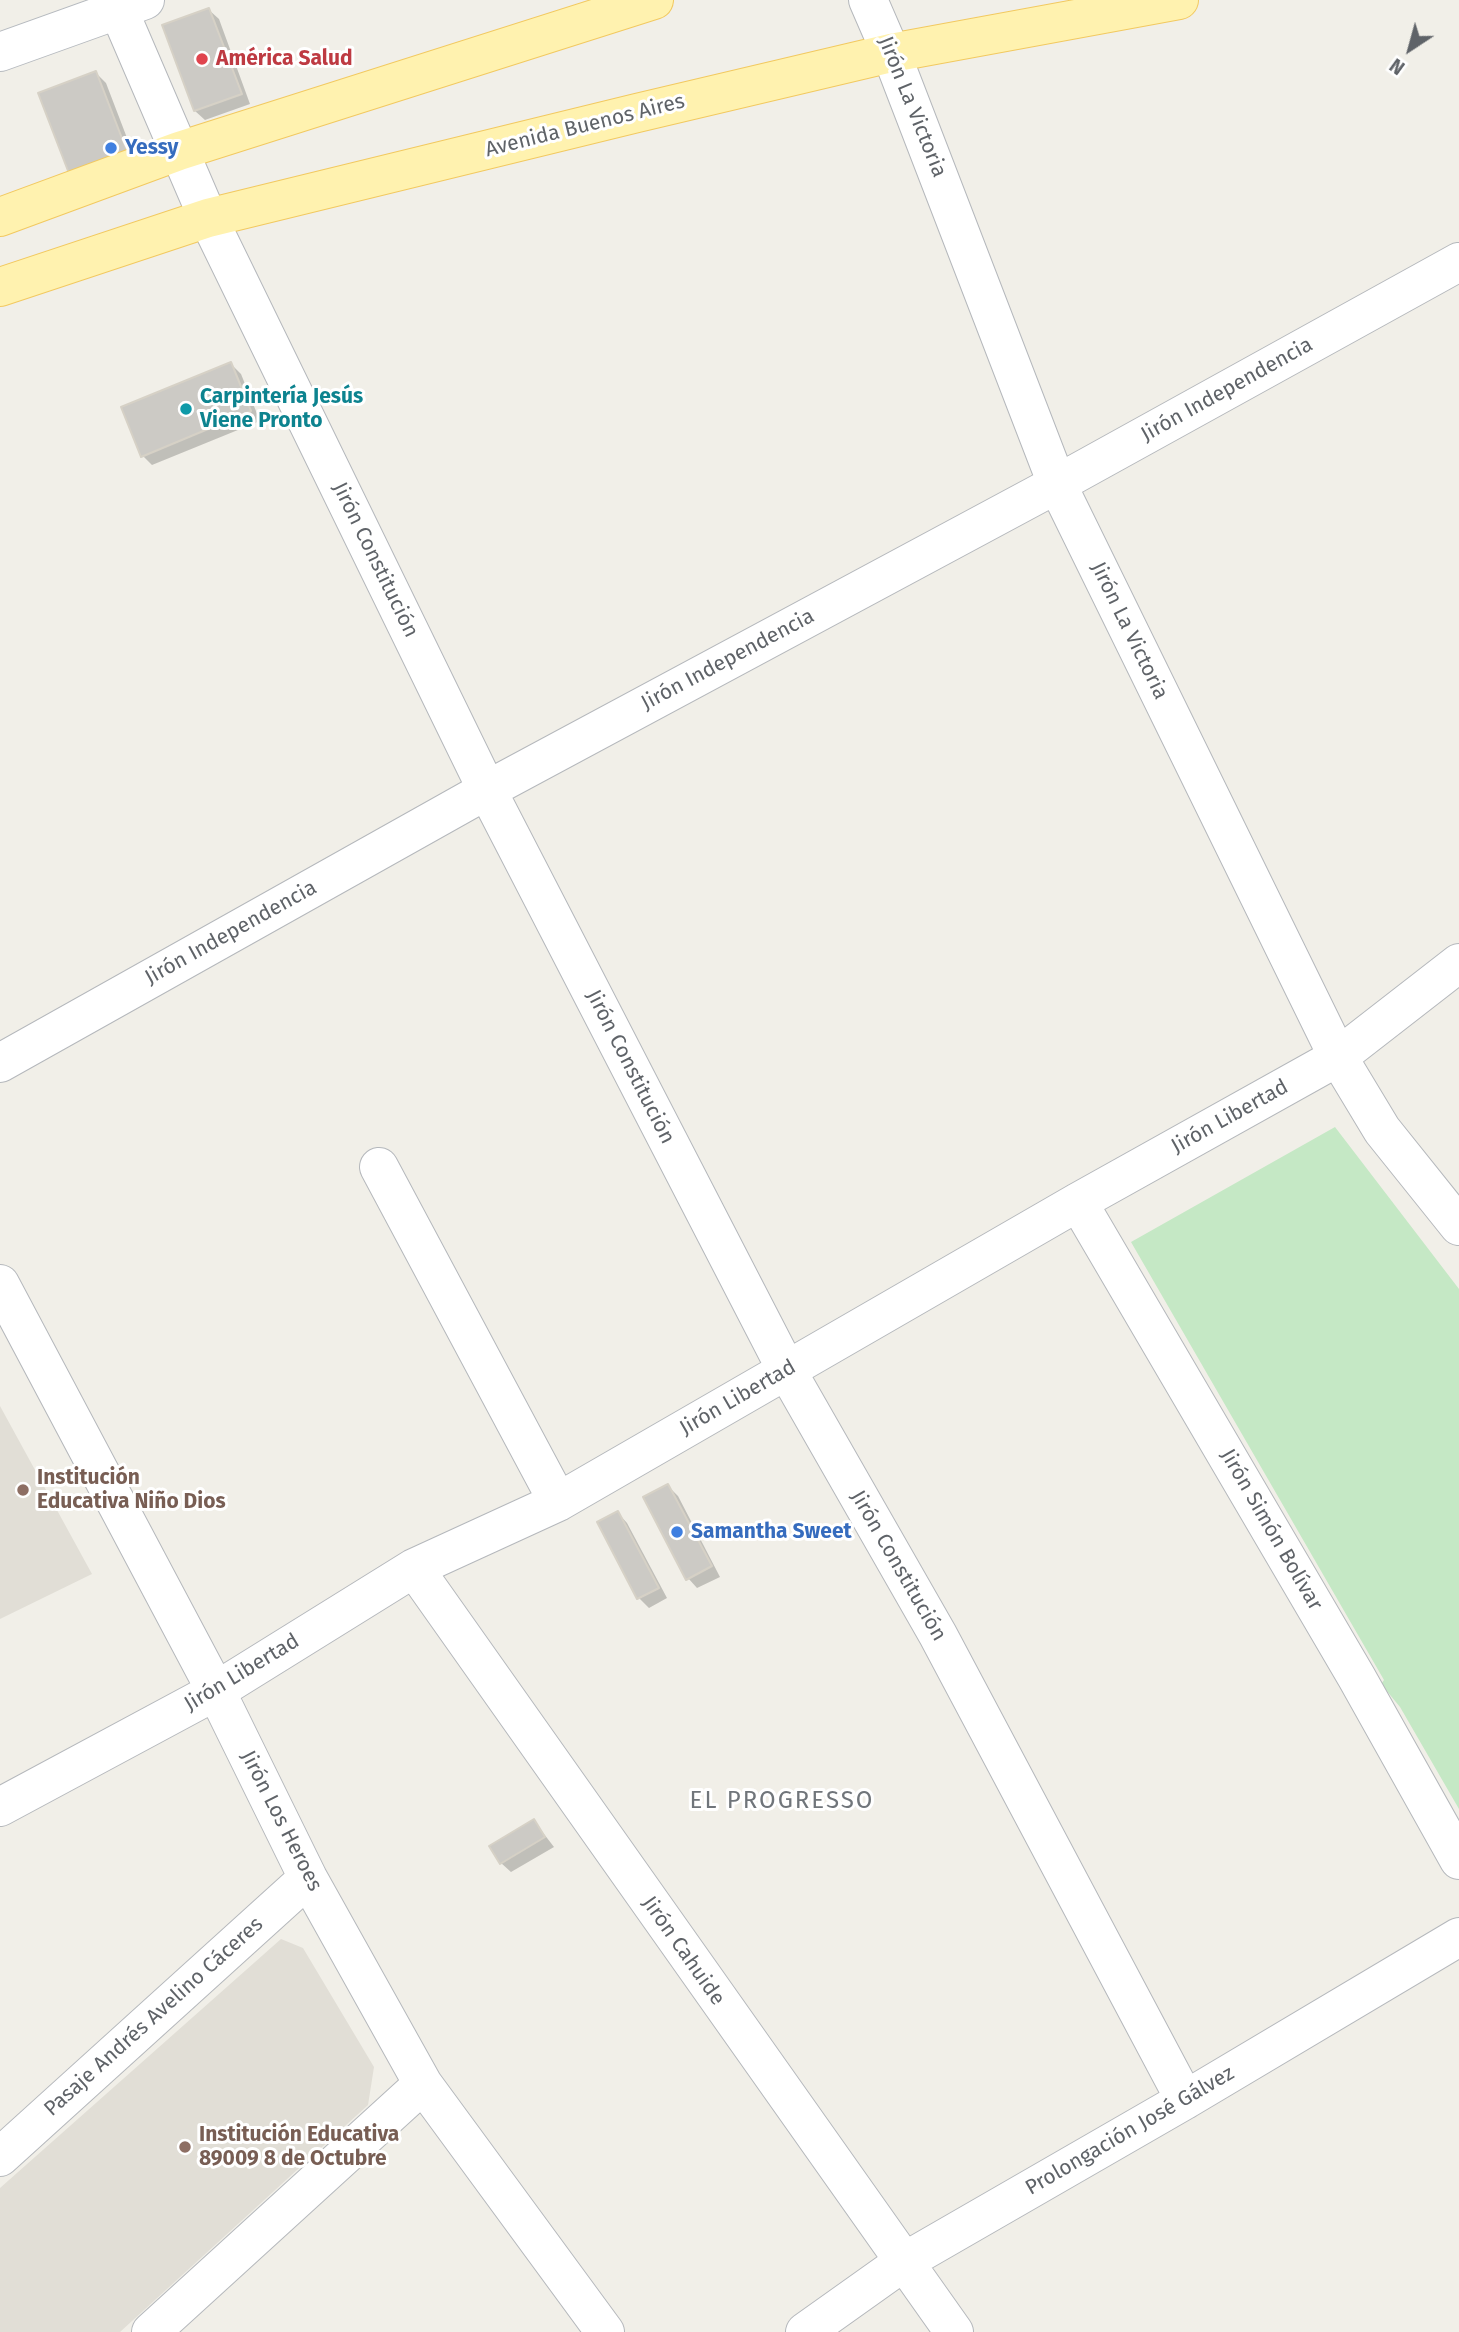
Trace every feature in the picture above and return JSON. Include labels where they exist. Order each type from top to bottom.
[{"type":"main road","points":[[0,217],[178,151],[654,0]]},
{"type":"main road","name":"Avenida Buenos Aires","points":[[0,287],[208,218],[891,53],[1179,0]]},
{"type":"street","name":"Jirón La Victoria","points":[[868,0],[891,53],[1057,484],[1338,1057],[1382,1130],[1459,1226]]},
{"type":"street","name":"Jirón Constitución","points":[[132,5],[178,151],[208,218],[487,790],[787,1370],[938,1635],[1185,2100]]},
{"type":"street","points":[[0,52],[132,5]]},
{"type":"street","name":"Jirón Independencia","points":[[0,1063],[487,790],[1057,484],[1459,262]]},
{"type":"street","name":"Jirón Libertad","points":[[0,1807],[216,1691],[414,1568],[558,1502],[1078,1202],[1338,1057],[1459,962]]},
{"type":"street","points":[[379,1167],[558,1502]]},
{"type":"street","name":"Jirón Simón Bolívar","points":[[1078,1202],[1351,1666],[1459,1860]]},
{"type":"street","name":"Jirón Los Heroes","points":[[0,1284],[216,1691],[307,1878],[423,2084],[605,2332]]},
{"type":"street","name":"Jirón Cahuide","points":[[414,1568],[902,2263],[954,2332]]},
{"type":"street","name":"Pasaje Andrés Avelino Cáceres","points":[[0,2157],[307,1878]]},
{"type":"street","name":"Prolongación José Gálvez","points":[[805,2332],[902,2263],[1185,2100],[1459,1937]]},
{"type":"street","points":[[151,2332],[423,2084]]},
{"type":"shaded area","name":"Institución Educativa Niño Dios","points":[[0,1406],[92,1574],[0,1619]]},
{"type":"shaded area","name":"Institución Educativa 89009 8 de Octubre","points":[[281,1939],[303,1948],[374,2067],[368,2105],[120,2332],[0,2332],[0,2188]]},
{"type":"green space","points":[[1335,1127],[1459,1289],[1459,1809],[1400,1707],[1381,1684],[1384,1680],[1131,1242]]},
{"type":"building","name":"América Salud","points":[[209,8],[242,94],[194,111],[162,25]]},
{"type":"building","points":[[96,71],[128,154],[70,176],[38,93]]},
{"type":"building","name":"Carpintería Jesús Viene Pronto","points":[[231,362],[251,411],[141,457],[121,407]]},
{"type":"building","name":"Samantha Sweet","points":[[668,1484],[712,1566],[686,1580],[643,1497]]},
{"type":"building","points":[[618,1511],[659,1588],[637,1599],[597,1522]]},
{"type":"building","points":[[534,1819],[545,1837],[500,1864],[489,1846]]},
{"type":"place","name":"América Salud","points":[[202,59]]},
{"type":"place","name":"Yessy","points":[[111,148]]},
{"type":"place","name":"Carpintería Jesús Viene Pronto","points":[[186,409]]},
{"type":"place","name":"Institución Educativa Niño Dios","points":[[23,1490]]},
{"type":"place","name":"Samantha Sweet","points":[[677,1532]]},
{"type":"place","name":"Institución Educativa 89009 8 de Octubre","points":[[185,2147]]},
{"type":"district","name":"EL PROGRESSO","points":[[782,1801]]}]
